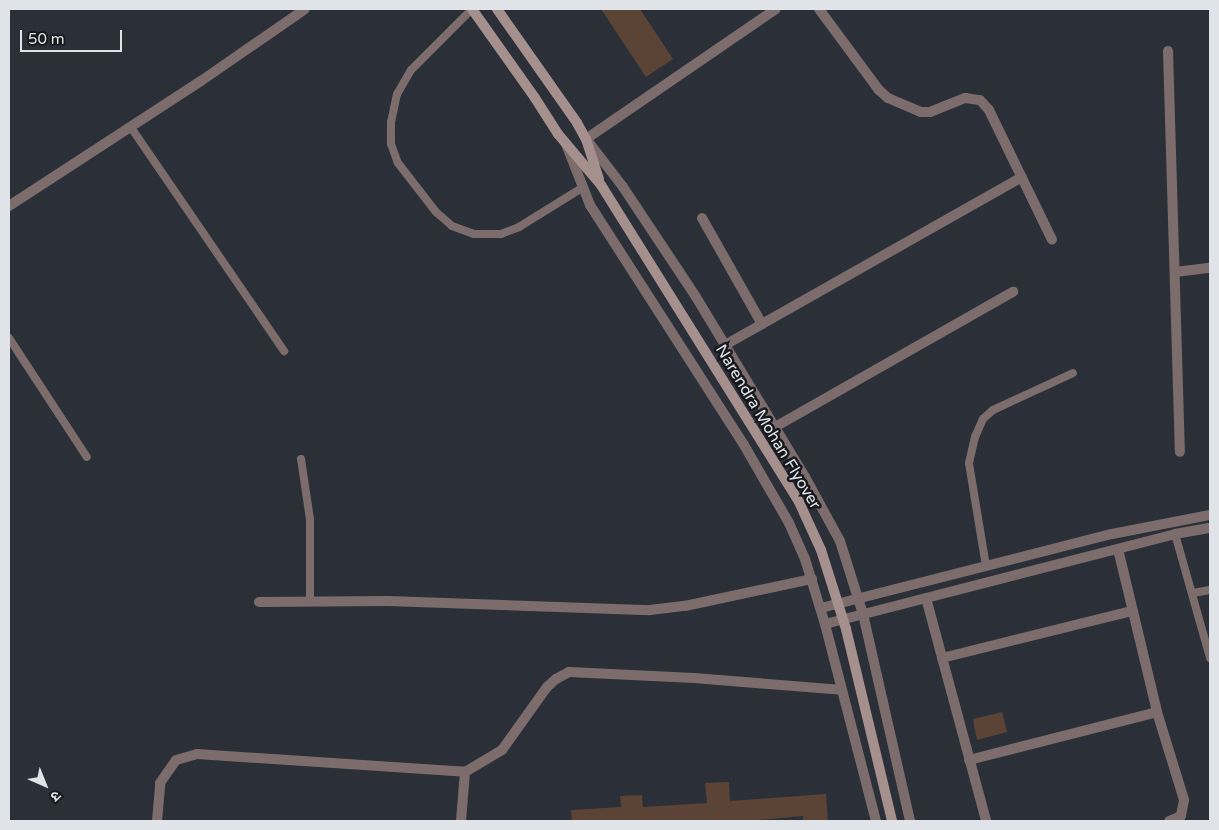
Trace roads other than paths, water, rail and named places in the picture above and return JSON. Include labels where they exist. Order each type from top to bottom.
[{"type":"main road","name":"Narendra Mohan Flyover","points":[[472,9],[536,98],[558,134],[601,185],[799,502],[821,550],[846,629],[892,821]]},
{"type":"main road","name":"Narendra Mohan Flyover","points":[[496,9],[572,115],[586,139],[601,185]]},
{"type":"street","points":[[9,206],[200,81],[305,9]]},
{"type":"street","points":[[776,9],[586,139],[623,187],[725,346],[775,427],[840,542],[863,614],[910,821]]},
{"type":"street","points":[[819,9],[879,90],[888,98],[921,112],[930,112],[966,98],[980,100],[989,110],[1052,240]]},
{"type":"street","points":[[1168,51],[1180,452]]},
{"type":"street","points":[[566,143],[590,205],[744,445],[789,523],[812,579],[821,608],[876,821]]},
{"type":"street","points":[[725,346],[1022,177]]},
{"type":"street","points":[[702,218],[762,324]]},
{"type":"street","points":[[1175,272],[1210,268]]},
{"type":"street","points":[[775,427],[1013,292]]},
{"type":"street","points":[[821,608],[858,597],[1112,534],[1210,515]]},
{"type":"street","points":[[825,624],[1175,534],[1210,528]]},
{"type":"street","points":[[1118,549],[1157,712],[1184,800],[1181,816],[1169,821]]},
{"type":"street","points":[[259,602],[388,601],[650,610],[686,606],[812,579]]},
{"type":"street","points":[[926,598],[986,821]]},
{"type":"street","points":[[942,658],[1132,611]]},
{"type":"street","points":[[157,821],[160,783],[176,760],[197,754],[465,772],[502,750],[547,687],[556,679],[569,672],[694,678],[842,690]]},
{"type":"street","points":[[969,760],[1157,712]]},
{"type":"street","points":[[461,821],[465,772]]},
{"type":"lane","points":[[472,9],[411,70],[398,94],[391,122],[391,144],[398,162],[436,212],[452,226],[474,234],[501,234],[519,227],[582,188]]},
{"type":"lane","points":[[130,126],[284,352]]},
{"type":"lane","points":[[9,338],[87,456]]},
{"type":"lane","points":[[986,566],[969,463],[975,437],[984,419],[993,410],[1073,373]]},
{"type":"lane","points":[[301,459],[310,519],[310,602]]},
{"type":"lane","points":[[1175,534],[1210,658]]},
{"type":"lane","points":[[1193,593],[1210,590]]}]
